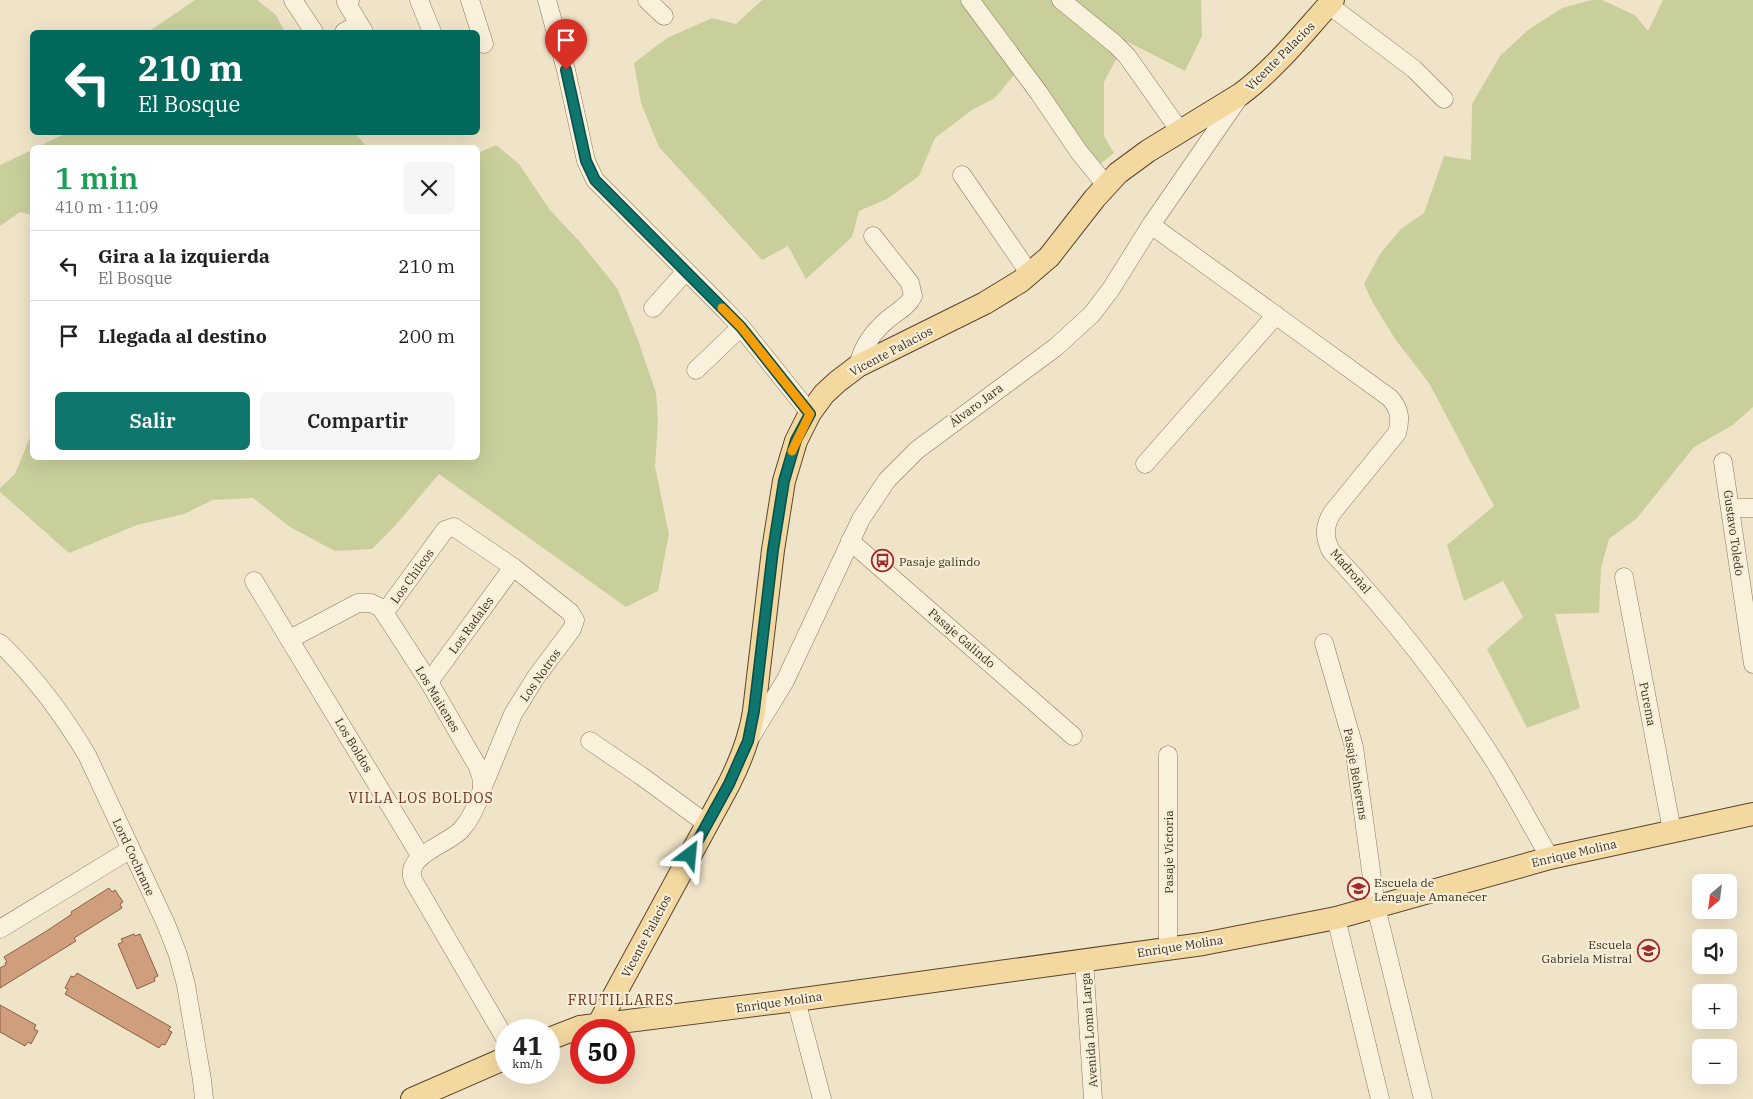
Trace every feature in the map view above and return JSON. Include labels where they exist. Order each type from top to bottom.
[{"type":"main road","name":"Vicente Palacios","points":[[601,1019],[738,767],[748,741],[754,711],[773,550],[784,481],[796,440],[810,414],[824,394],[858,366],[1004,294],[1030,274],[1059,245],[1106,185],[1132,162],[1241,94],[1262,77],[1331,2]]},
{"type":"main road","name":"Enrique Molina","points":[[635,1020],[1203,944],[1336,918],[1550,858],[1753,814]]},
{"type":"main road","points":[[412,1099],[495,1063]]},
{"type":"street","points":[[293,0],[313,30]]},
{"type":"street","points":[[418,0],[431,30]]},
{"type":"street","points":[[470,0],[480,30]]},
{"type":"street","points":[[547,0],[590,171],[600,187],[741,327],[810,414]]},
{"type":"street","points":[[647,0],[664,16]]},
{"type":"street","points":[[970,0],[1040,93],[1079,152],[1106,185]]},
{"type":"street","points":[[1061,0],[1127,56],[1180,132]]},
{"type":"street","points":[[348,1],[362,28]]},
{"type":"street","points":[[1331,2],[1414,68],[1444,99]]},
{"type":"street","points":[[480,31],[484,44]]},
{"type":"street","name":"Álvaro Jara","points":[[748,741],[785,681],[850,541],[873,499],[901,464],[916,450],[1056,347],[1080,326],[1111,289],[1151,225],[1241,94]]},
{"type":"street","points":[[962,175],[1030,274]]},
{"type":"street","name":"Madroñal","points":[[1151,225],[1395,403],[1400,417],[1397,433],[1332,513],[1326,531],[1328,544],[1331,551],[1410,643],[1444,688],[1492,758],[1550,858]]},
{"type":"street","points":[[858,366],[869,340],[887,319],[907,305],[913,296],[910,283],[873,236]]},
{"type":"street","points":[[653,308],[686,271]]},
{"type":"street","points":[[1146,464],[1276,315]]},
{"type":"street","points":[[696,370],[741,327]]},
{"type":"street","name":"Gustavo Toledo","points":[[1723,462],[1730,508],[1746,571],[1753,664]]},
{"type":"street","points":[[1730,508],[1753,508]]},
{"type":"street","name":"Los Notros","points":[[421,857],[446,842],[461,830],[471,815],[514,714],[536,677],[575,625],[574,615],[513,567],[457,529],[450,527]]},
{"type":"street","name":"Los Chilcos","points":[[290,640],[358,603],[365,602],[377,605],[386,612],[445,530],[450,527]]},
{"type":"street","name":"Pasaje Galindo","points":[[850,541],[1073,736]]},
{"type":"street","name":"Los Radales","points":[[429,682],[513,567]]},
{"type":"street","name":"Purema","points":[[1624,577],[1672,831]]},
{"type":"street","name":"Los Boldos","points":[[254,581],[421,857]]},
{"type":"street","name":"Los Maitenes","points":[[386,612],[478,767],[482,780],[482,789]]},
{"type":"street","name":"Lord Cochrane","points":[[0,643],[39,684],[72,730],[86,755],[173,939],[183,970],[201,1070],[204,1099]]},
{"type":"street","name":"Pasaje Beherens","points":[[1324,643],[1354,747],[1376,907],[1423,1099]]},
{"type":"street","points":[[590,741],[707,824]]},
{"type":"street","name":"Pasaje Victoria","points":[[1168,755],[1168,949]]},
{"type":"street","points":[[0,929],[130,848]]},
{"type":"street","points":[[421,857],[412,866],[413,880],[495,1021]]},
{"type":"street","points":[[1336,918],[1380,1099]]},
{"type":"street","name":"Avenida Loma Larga","points":[[1084,960],[1093,1099]]},
{"type":"street","points":[[796,1000],[822,1099]]},
{"type":"green space","points":[[195,0],[257,0],[276,15],[284,30],[151,30]]},
{"type":"green space","points":[[762,0],[1201,0],[1202,36],[1185,71],[1126,41],[1104,82],[1104,136],[1114,153],[1095,168],[1018,70],[995,98],[972,110],[935,138],[919,176],[887,199],[859,211],[852,237],[806,279],[788,246],[762,260],[659,147],[641,103],[634,63],[667,38],[712,18],[736,24]]},
{"type":"green space","points":[[1592,0],[1602,0],[1635,15],[1648,31],[1663,0],[1753,0],[1753,407],[1733,425],[1694,447],[1637,518],[1609,539],[1601,568],[1599,613],[1555,614],[1580,708],[1527,728],[1487,649],[1523,617],[1503,581],[1464,601],[1447,545],[1494,506],[1429,383],[1395,339],[1364,284],[1380,254],[1401,229],[1424,213],[1444,156],[1471,160],[1472,104],[1500,56],[1528,30],[1562,8]]},
{"type":"green space","points":[[63,135],[357,135],[365,145],[41,145]]},
{"type":"green space","points":[[496,145],[519,164],[550,210],[581,243],[617,288],[637,337],[656,393],[658,420],[655,467],[669,534],[658,591],[626,607],[439,474],[394,527],[372,549],[335,551],[290,527],[253,498],[213,500],[184,514],[137,525],[69,553],[0,492],[0,488],[15,474],[30,437],[30,460],[480,460],[480,152]]},
{"type":"green space","points":[[30,151],[30,214],[20,212],[0,226],[0,165]]},
{"type":"building","points":[[109,888],[112,892],[115,890],[123,902],[120,904],[122,908],[74,938],[76,941],[0,988],[0,968],[6,965],[5,963],[7,962],[4,957],[45,932],[72,914],[71,912]]},
{"type":"building","points":[[134,934],[135,936],[140,934],[158,976],[154,978],[155,981],[137,989],[118,944],[123,942],[121,939]]},
{"type":"building","points":[[77,973],[171,1027],[168,1030],[172,1032],[165,1045],[162,1044],[159,1048],[65,994],[68,989],[65,988],[71,976],[74,977]]},
{"type":"building","points":[[0,1005],[36,1025],[34,1029],[38,1031],[31,1044],[28,1042],[25,1046],[0,1032]]},
{"type":"slow traffic","points":[[722,308],[741,327],[810,414],[792,451]]},
{"type":"place","name":"Pasaje galindo","points":[[883,561]]},
{"type":"place","name":"Escuela de Lenguaje Amanecer","points":[[1358,889]]},
{"type":"place","name":"Escuela Gabriela Mistral","points":[[1648,951]]},
{"type":"district","name":"VILLA LOS BOLDOS","points":[[421,798]]},
{"type":"district","name":"FRUTILLARES","points":[[621,1000]]},
{"type":"route","points":[[566,70],[586,161],[595,180],[741,327],[810,414],[796,440],[784,481],[773,550],[752,726],[748,741],[744,754],[729,784],[690,855]]}]
